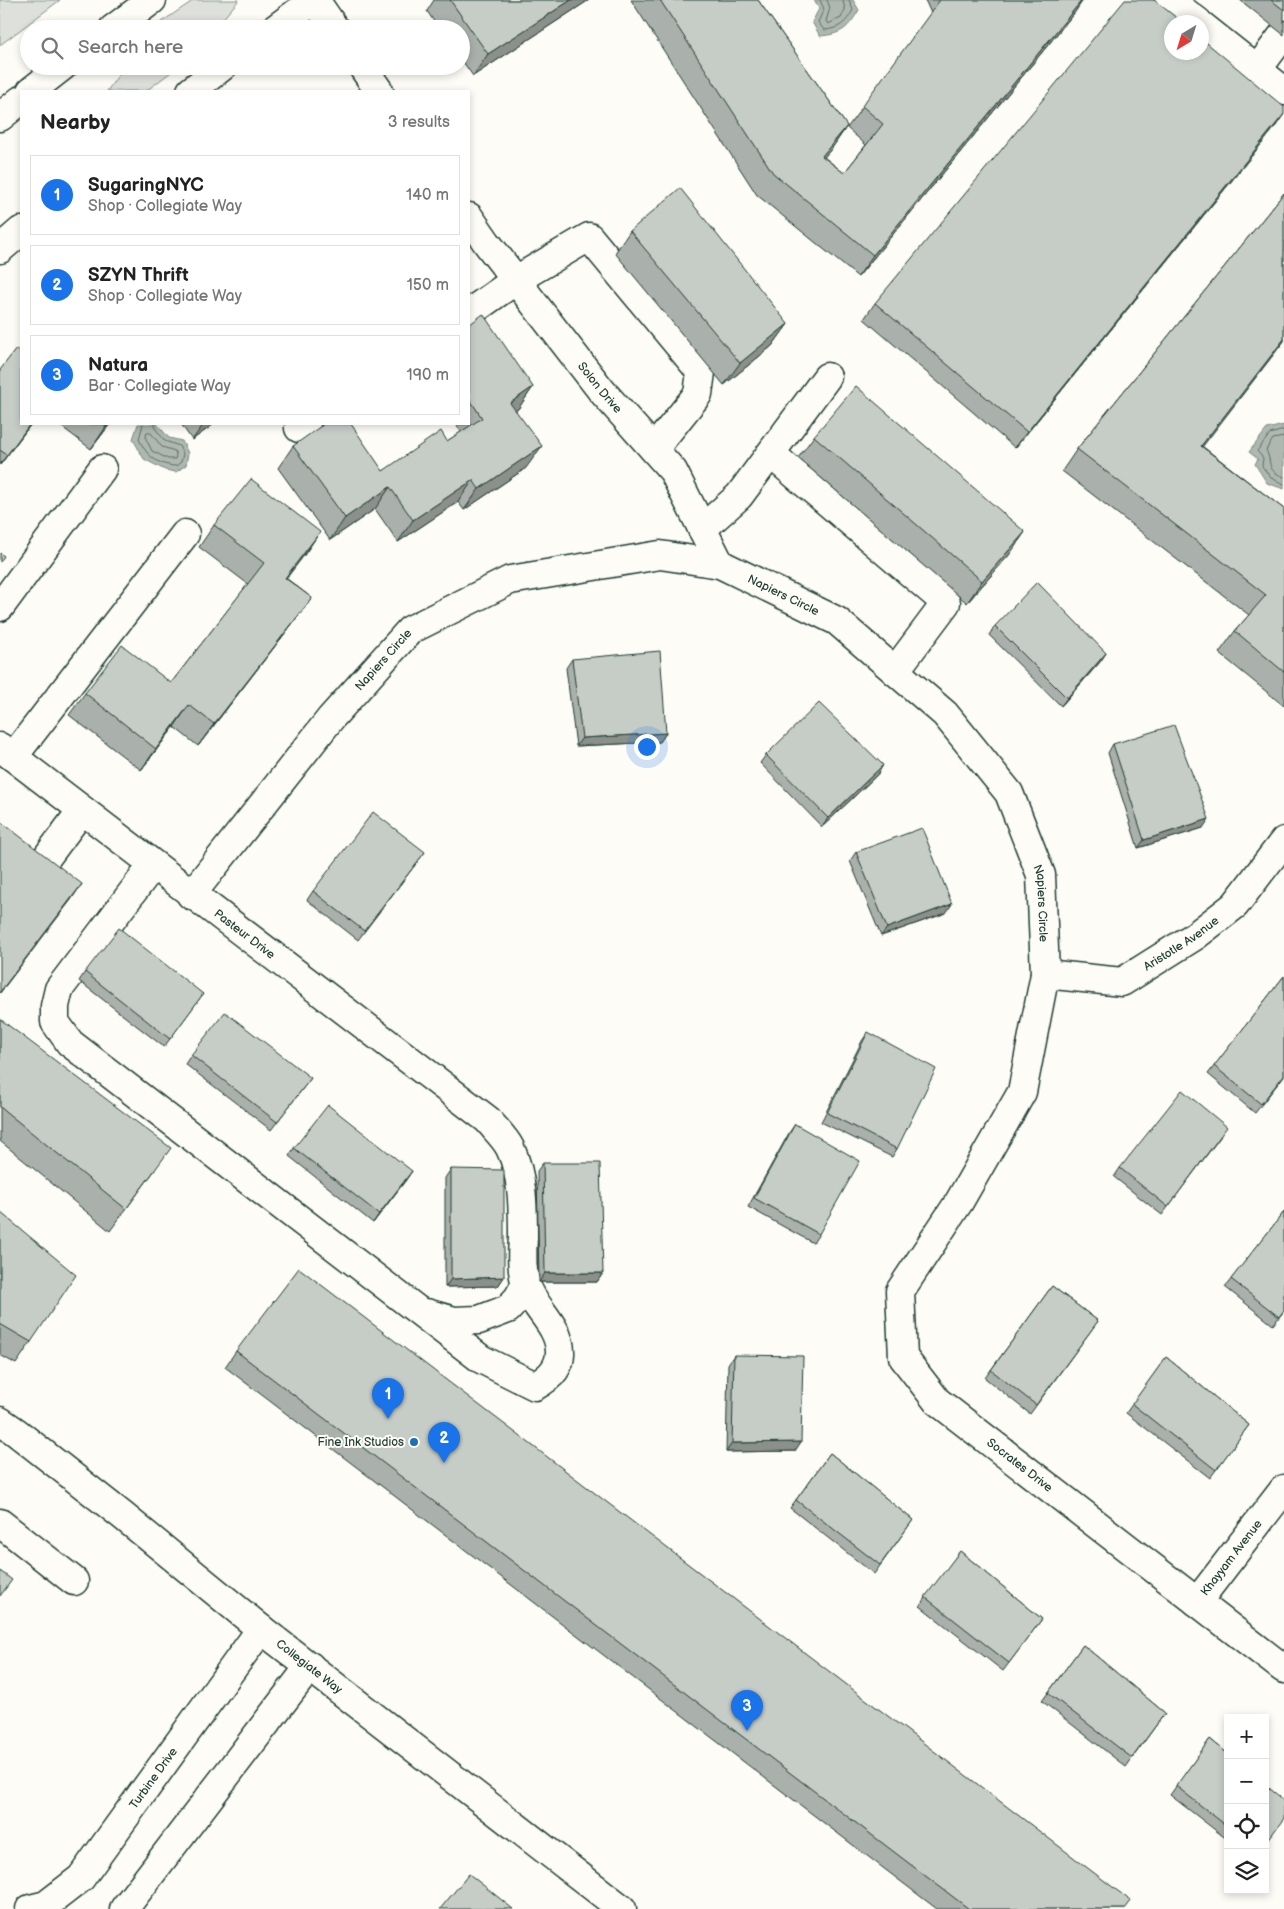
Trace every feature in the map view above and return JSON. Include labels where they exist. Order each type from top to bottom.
[{"type":"street","points":[[125,20],[152,0]]},
{"type":"street","points":[[287,20],[314,0],[328,20]]},
{"type":"street","points":[[1169,0],[1189,15]]},
{"type":"street","points":[[1209,32],[1284,91]]},
{"type":"street","points":[[1257,70],[1283,34]]},
{"type":"street","points":[[32,90],[51,75]]},
{"type":"street","points":[[192,90],[211,75]]},
{"type":"street","points":[[368,75],[378,90]]},
{"type":"street","points":[[0,117],[20,101]]},
{"type":"street","name":"Solon Drive","points":[[470,218],[601,390],[673,471],[720,564]]},
{"type":"street","points":[[0,249],[20,232]]},
{"type":"street","points":[[470,311],[516,280],[589,237],[700,372],[698,394],[654,449]]},
{"type":"street","points":[[702,529],[739,496],[827,377]]},
{"type":"street","points":[[771,454],[946,603],[895,671]]},
{"type":"street","points":[[0,607],[102,469]]},
{"type":"street","points":[[7,752],[185,534]]},
{"type":"street","name":"Napiers Circle","points":[[191,894],[331,718],[410,630],[510,580],[660,555],[720,564],[837,621],[945,714],[1009,793],[1041,875],[1046,974],[1022,1092],[959,1202]]},
{"type":"street","name":"Pasteur Drive","points":[[7,752],[488,1120],[509,1146],[517,1166],[523,1209],[522,1257],[526,1284],[536,1304],[555,1330],[560,1351],[558,1364],[548,1379],[535,1386],[481,1359],[418,1311]]},
{"type":"street","points":[[35,873],[82,810]]},
{"type":"street","name":"Aristotle Avenue","points":[[1046,974],[1122,982],[1195,936],[1235,905],[1284,841]]},
{"type":"street","points":[[153,865],[59,989],[55,1006],[55,1022],[70,1043],[418,1311],[454,1321],[479,1320],[508,1309],[518,1298],[526,1284]]},
{"type":"street","name":"Socrates Drive","points":[[959,1202],[900,1291],[903,1357],[937,1401],[1284,1669]]},
{"type":"street","name":"Collegiate Way","points":[[0,1422],[16,1432],[115,1510],[261,1629],[622,1909]]},
{"type":"street","name":"Khayyam Avenue","points":[[1197,1602],[1284,1489]]},
{"type":"street","points":[[0,1523],[74,1581]]},
{"type":"street","name":"Turbine Drive","points":[[30,1909],[46,1905],[81,1878],[261,1629]]},
{"type":"street","points":[[124,1909],[310,1666]]},
{"type":"shaded area","points":[[0,0],[60,0],[33,20],[20,20],[20,30],[0,45]]},
{"type":"shaded area","points":[[194,0],[239,0],[222,20],[164,20]]},
{"type":"shaded area","points":[[119,75],[167,75],[147,90],[108,90]]},
{"type":"water","points":[[814,0],[853,0],[859,10],[848,26],[840,32],[820,36],[812,22],[819,9]]},
{"type":"water","points":[[138,425],[158,425],[169,438],[182,441],[188,453],[186,465],[176,472],[165,470],[144,459],[133,439]]},
{"type":"water","points":[[1284,425],[1284,489],[1267,483],[1255,464],[1258,459],[1249,452],[1267,429]]},
{"type":"building","points":[[450,0],[571,0],[488,54],[470,28],[470,20],[464,20]]},
{"type":"building","points":[[660,0],[758,0],[847,126],[822,156],[844,173],[883,124],[862,106],[940,0],[1082,0],[873,255],[773,173]]},
{"type":"building","points":[[1125,0],[1154,0],[1173,15],[1164,15],[1164,60],[1209,60],[1209,45],[1284,107],[1284,114],[1027,432],[875,303]]},
{"type":"building","points":[[1271,0],[1284,0],[1284,10]]},
{"type":"building","points":[[680,188],[788,324],[740,363],[630,231]]},
{"type":"building","points":[[1284,193],[1284,339],[1201,446],[1284,509],[1284,672],[1235,631],[1266,595],[1077,449]]},
{"type":"building","points":[[483,314],[533,387],[510,403],[542,446],[479,489],[473,480],[413,520],[390,487],[345,518],[293,446],[323,425],[352,425],[383,471],[441,431],[447,441],[482,418],[470,400],[470,324]]},
{"type":"building","points":[[16,349],[20,352],[20,425],[29,425],[7,455],[0,450],[0,370]]},
{"type":"building","points":[[856,386],[1025,532],[982,581],[814,436]]},
{"type":"building","points":[[251,479],[320,532],[285,578],[312,598],[214,724],[189,705],[156,749],[85,693],[122,645],[171,683],[264,563],[214,525]]},
{"type":"building","points":[[0,553],[4,556],[0,562]]},
{"type":"building","points":[[1037,582],[1106,653],[1067,698],[995,626]]},
{"type":"building","points":[[660,651],[666,733],[582,738],[572,659]]},
{"type":"building","points":[[819,703],[883,765],[828,818],[766,755]]},
{"type":"building","points":[[1174,725],[1209,819],[1144,840],[1113,744]]},
{"type":"building","points":[[373,812],[425,852],[364,931],[313,891]]},
{"type":"building","points":[[0,821],[82,884],[0,992]]},
{"type":"building","points":[[922,828],[952,904],[887,928],[856,852]]},
{"type":"building","points":[[119,928],[203,994],[170,1039],[85,972]]},
{"type":"building","points":[[1284,976],[1284,1075],[1261,1104],[1214,1066]]},
{"type":"building","points":[[225,1012],[311,1078],[277,1122],[191,1055]]},
{"type":"building","points":[[0,1019],[171,1148],[126,1209],[0,1107]]},
{"type":"building","points":[[868,1032],[936,1069],[897,1149],[827,1113]]},
{"type":"building","points":[[1182,1090],[1227,1127],[1168,1207],[1120,1168]]},
{"type":"building","points":[[328,1105],[412,1171],[379,1214],[294,1148]]},
{"type":"building","points":[[795,1124],[860,1161],[819,1234],[754,1198]]},
{"type":"building","points":[[543,1163],[600,1163],[603,1273],[545,1273]]},
{"type":"building","points":[[451,1169],[504,1170],[504,1277],[451,1279]]},
{"type":"building","points":[[0,1212],[76,1275],[31,1342],[0,1324]]},
{"type":"building","points":[[1284,1212],[1284,1310],[1279,1317],[1231,1279]]},
{"type":"building","points":[[299,1268],[1131,1901],[1125,1909],[969,1909],[236,1351]]},
{"type":"building","points":[[1052,1286],[1098,1321],[1036,1405],[991,1370]]},
{"type":"building","points":[[734,1355],[803,1356],[801,1442],[732,1443]]},
{"type":"building","points":[[1166,1357],[1249,1425],[1216,1470],[1132,1404]]},
{"type":"building","points":[[830,1453],[913,1520],[880,1565],[796,1500]]},
{"type":"building","points":[[960,1551],[1042,1619],[1009,1663],[925,1597]]},
{"type":"building","points":[[0,1571],[12,1580],[0,1596]]},
{"type":"building","points":[[1083,1645],[1165,1713],[1132,1758],[1048,1693]]},
{"type":"building","points":[[1210,1739],[1224,1751],[1224,1824],[1176,1786]]},
{"type":"building","points":[[1269,1788],[1284,1800],[1284,1818],[1269,1839]]},
{"type":"building","points":[[469,1874],[513,1909],[440,1909]]},
{"type":"place","name":"SugaringNYC","points":[[388,1419]]},
{"type":"place","name":"Fine Ink Studios","points":[[414,1442]]},
{"type":"place","name":"SZYN Thrift","points":[[444,1463]]},
{"type":"place","name":"Natura","points":[[747,1731]]}]
